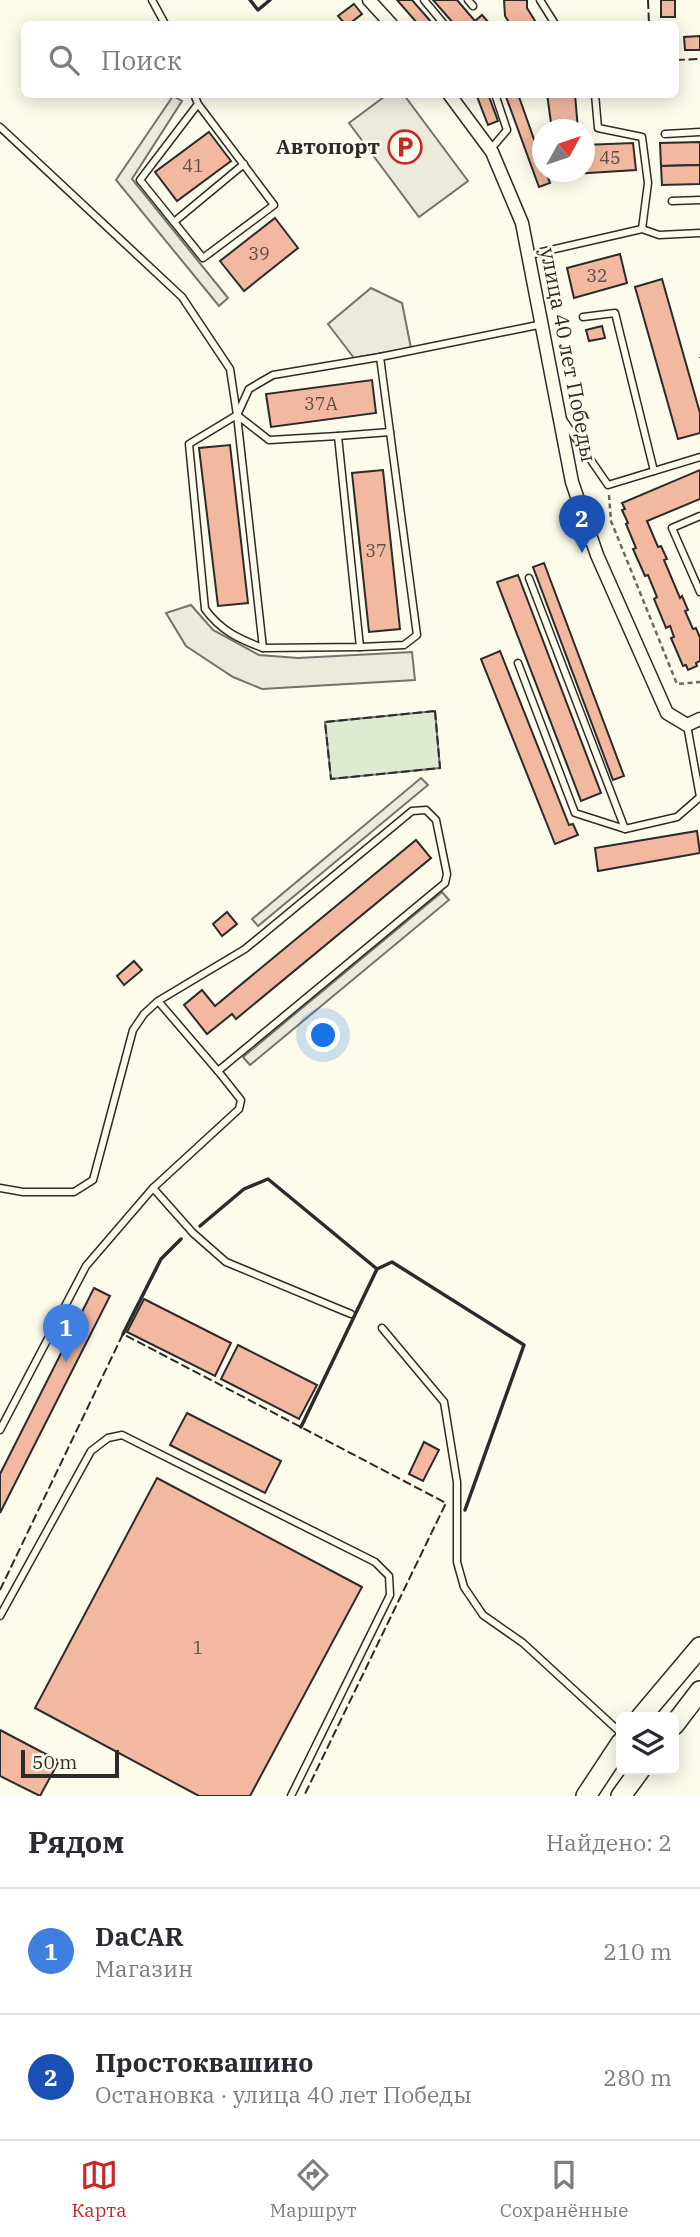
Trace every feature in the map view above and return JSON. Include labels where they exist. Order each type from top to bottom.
[{"type":"main road","points":[[645,1712],[700,1647]]},
{"type":"main road","points":[[679,1718],[700,1691]]},
{"type":"main road","points":[[586,1796],[616,1751]]},
{"type":"main road","points":[[621,1796],[636,1775]]},
{"type":"street","points":[[369,0],[388,21]]},
{"type":"street","name":"улица 40 лет Победы","points":[[452,98],[490,150],[522,223],[572,482],[597,555],[667,713],[687,725]]},
{"type":"street","points":[[687,725],[700,719]]},
{"type":"lane","points":[[152,0],[163,21]]},
{"type":"lane","points":[[424,0],[442,21]]},
{"type":"lane","points":[[540,0],[553,21]]},
{"type":"lane","points":[[196,98],[274,205],[203,258],[140,180],[198,104]]},
{"type":"lane","points":[[490,150],[507,130],[496,98]]},
{"type":"lane","points":[[595,98],[598,128],[642,137],[648,183],[642,229]]},
{"type":"lane","points":[[0,127],[182,297],[230,369],[263,648]]},
{"type":"lane","points":[[666,134],[700,132]]},
{"type":"lane","points":[[174,222],[244,164]]},
{"type":"lane","points":[[672,201],[700,200]]},
{"type":"lane","points":[[529,255],[642,229],[659,235],[700,233]]},
{"type":"lane","points":[[583,317],[615,313],[654,471]]},
{"type":"lane","points":[[380,357],[417,635],[404,645],[360,647],[263,648],[236,638],[217,625],[205,610],[189,444],[237,415],[249,389],[273,375],[380,357],[543,324]]},
{"type":"lane","points":[[559,413],[608,485],[700,457]]},
{"type":"lane","points":[[237,415],[269,440],[390,432]]},
{"type":"lane","points":[[338,436],[360,647]]},
{"type":"lane","points":[[700,516],[672,528],[700,592]]},
{"type":"lane","points":[[529,578],[625,829]]},
{"type":"lane","points":[[517,663],[575,813],[625,829],[677,817],[700,797],[687,725]]},
{"type":"lane","points":[[0,1188],[23,1192],[74,1192],[93,1180],[133,1030],[144,1014],[158,1001],[246,949],[412,811],[426,810],[436,820],[447,874],[445,883],[218,1071]]},
{"type":"lane","points":[[0,1430],[86,1266],[153,1188],[239,1109],[241,1100],[158,1001]]},
{"type":"lane","points":[[153,1188],[193,1233],[226,1262],[351,1314]]},
{"type":"lane","points":[[382,1328],[444,1402],[457,1482],[457,1562],[464,1587],[483,1615],[523,1643],[616,1727]]},
{"type":"lane","points":[[0,1616],[91,1451],[108,1438],[122,1435],[374,1562],[388,1576],[390,1595],[291,1796]]},
{"type":"path","points":[[608,485],[611,521],[677,684],[700,682]]},
{"type":"green space","points":[[435,711],[440,768],[331,779],[325,722]]},
{"type":"shaded area","points":[[172,98],[182,101],[132,179],[228,298],[219,306],[116,180]]},
{"type":"shaded area","name":"Автопорт","points":[[383,98],[406,98],[468,181],[419,217],[349,123]]},
{"type":"shaded area","points":[[371,288],[402,303],[411,348],[354,358],[328,324]]},
{"type":"shaded area","points":[[191,605],[213,630],[259,655],[298,658],[412,652],[415,680],[262,689],[233,677],[186,646],[166,613]]},
{"type":"shaded area","points":[[421,778],[428,785],[258,926],[252,919]]},
{"type":"shaded area","points":[[442,892],[449,900],[250,1065],[243,1057]]},
{"type":"building","points":[[397,0],[412,0],[430,21],[415,21]]},
{"type":"building","points":[[433,0],[457,0],[475,21],[451,21]]},
{"type":"building","points":[[504,0],[527,0],[527,8],[535,21],[508,21],[505,16]]},
{"type":"building","points":[[661,0],[675,0],[675,17],[661,17]]},
{"type":"building","points":[[354,4],[362,14],[353,21],[342,21],[338,16]]},
{"type":"building","points":[[482,15],[487,21],[475,21]]},
{"type":"building","points":[[700,36],[700,50],[685,50],[684,37]]},
{"type":"building","points":[[478,98],[489,98],[498,121],[488,125]]},
{"type":"building","points":[[506,98],[519,98],[532,134],[532,168]]},
{"type":"building","points":[[548,98],[575,98],[577,119],[550,119]]},
{"type":"building","points":[[209,132],[231,161],[177,201],[155,172]]},
{"type":"building","points":[[700,142],[700,165],[661,166],[660,143]]},
{"type":"building","points":[[633,143],[636,170],[595,173],[595,145]]},
{"type":"building","points":[[700,165],[700,184],[662,185],[661,166]]},
{"type":"building","points":[[537,182],[550,182],[539,187]]},
{"type":"building","points":[[275,218],[298,248],[244,291],[220,261]]},
{"type":"building","points":[[620,254],[627,283],[574,298],[567,268]]},
{"type":"building","points":[[662,279],[700,413],[700,433],[678,439],[635,287]]},
{"type":"building","points":[[602,326],[605,338],[589,341],[586,330]]},
{"type":"building","points":[[372,380],[376,413],[271,427],[266,394]]},
{"type":"building","points":[[230,445],[248,603],[218,606],[199,448]]},
{"type":"building","points":[[383,470],[400,629],[369,632],[352,473]]},
{"type":"building","points":[[700,470],[700,499],[647,521],[658,547],[661,546],[667,559],[664,560],[688,610],[685,611],[693,629],[696,628],[700,638],[700,661],[696,663],[697,666],[688,670],[686,665],[683,666],[671,638],[674,637],[670,626],[666,628],[648,575],[645,576],[633,549],[636,548],[626,524],[628,523],[622,503]]},
{"type":"building","points":[[544,563],[624,776],[613,780],[533,567]]},
{"type":"building","points":[[518,575],[601,793],[581,801],[497,582]]},
{"type":"building","points":[[500,651],[569,825],[573,824],[578,835],[555,844],[481,659]]},
{"type":"building","points":[[697,831],[700,853],[598,871],[595,848]]},
{"type":"building","points":[[416,840],[431,858],[236,1019],[232,1014],[207,1034],[184,1005],[202,990],[215,1006]]},
{"type":"building","points":[[227,912],[237,924],[222,936],[213,924]]},
{"type":"building","points":[[134,961],[142,970],[124,985],[117,976]]},
{"type":"building","points":[[94,1288],[110,1296],[0,1513],[0,1474]]},
{"type":"building","points":[[144,1299],[231,1343],[215,1376],[127,1332]]},
{"type":"building","points":[[238,1345],[317,1385],[299,1419],[221,1379]]},
{"type":"building","points":[[187,1413],[281,1461],[265,1493],[170,1445]]},
{"type":"building","points":[[424,1442],[439,1450],[423,1481],[409,1474]]},
{"type":"building","points":[[157,1478],[362,1587],[250,1796],[199,1796],[35,1708]]},
{"type":"building","points":[[0,1730],[59,1761],[40,1796],[0,1776]]},
{"type":"fence","points":[[648,0],[649,21]]},
{"type":"fence","points":[[679,60],[700,59]]},
{"type":"fence","points":[[435,711],[440,768],[331,779],[325,722],[435,711]]},
{"type":"fence","points":[[0,1590],[123,1334],[446,1503],[304,1796]]},
{"type":"wall","points":[[250,0],[258,10],[270,0]]},
{"type":"wall","points":[[200,1226],[244,1189],[268,1179],[377,1269],[301,1427]]},
{"type":"wall","points":[[123,1334],[161,1259],[181,1239]]},
{"type":"wall","points":[[377,1269],[392,1262],[524,1345],[465,1510]]},
{"type":"place","name":"Автопорт","points":[[405,147]]},
{"type":"place","name":"Простоквашино","points":[[582,553]]},
{"type":"place","name":"DaCAR","points":[[66,1362]]}]
